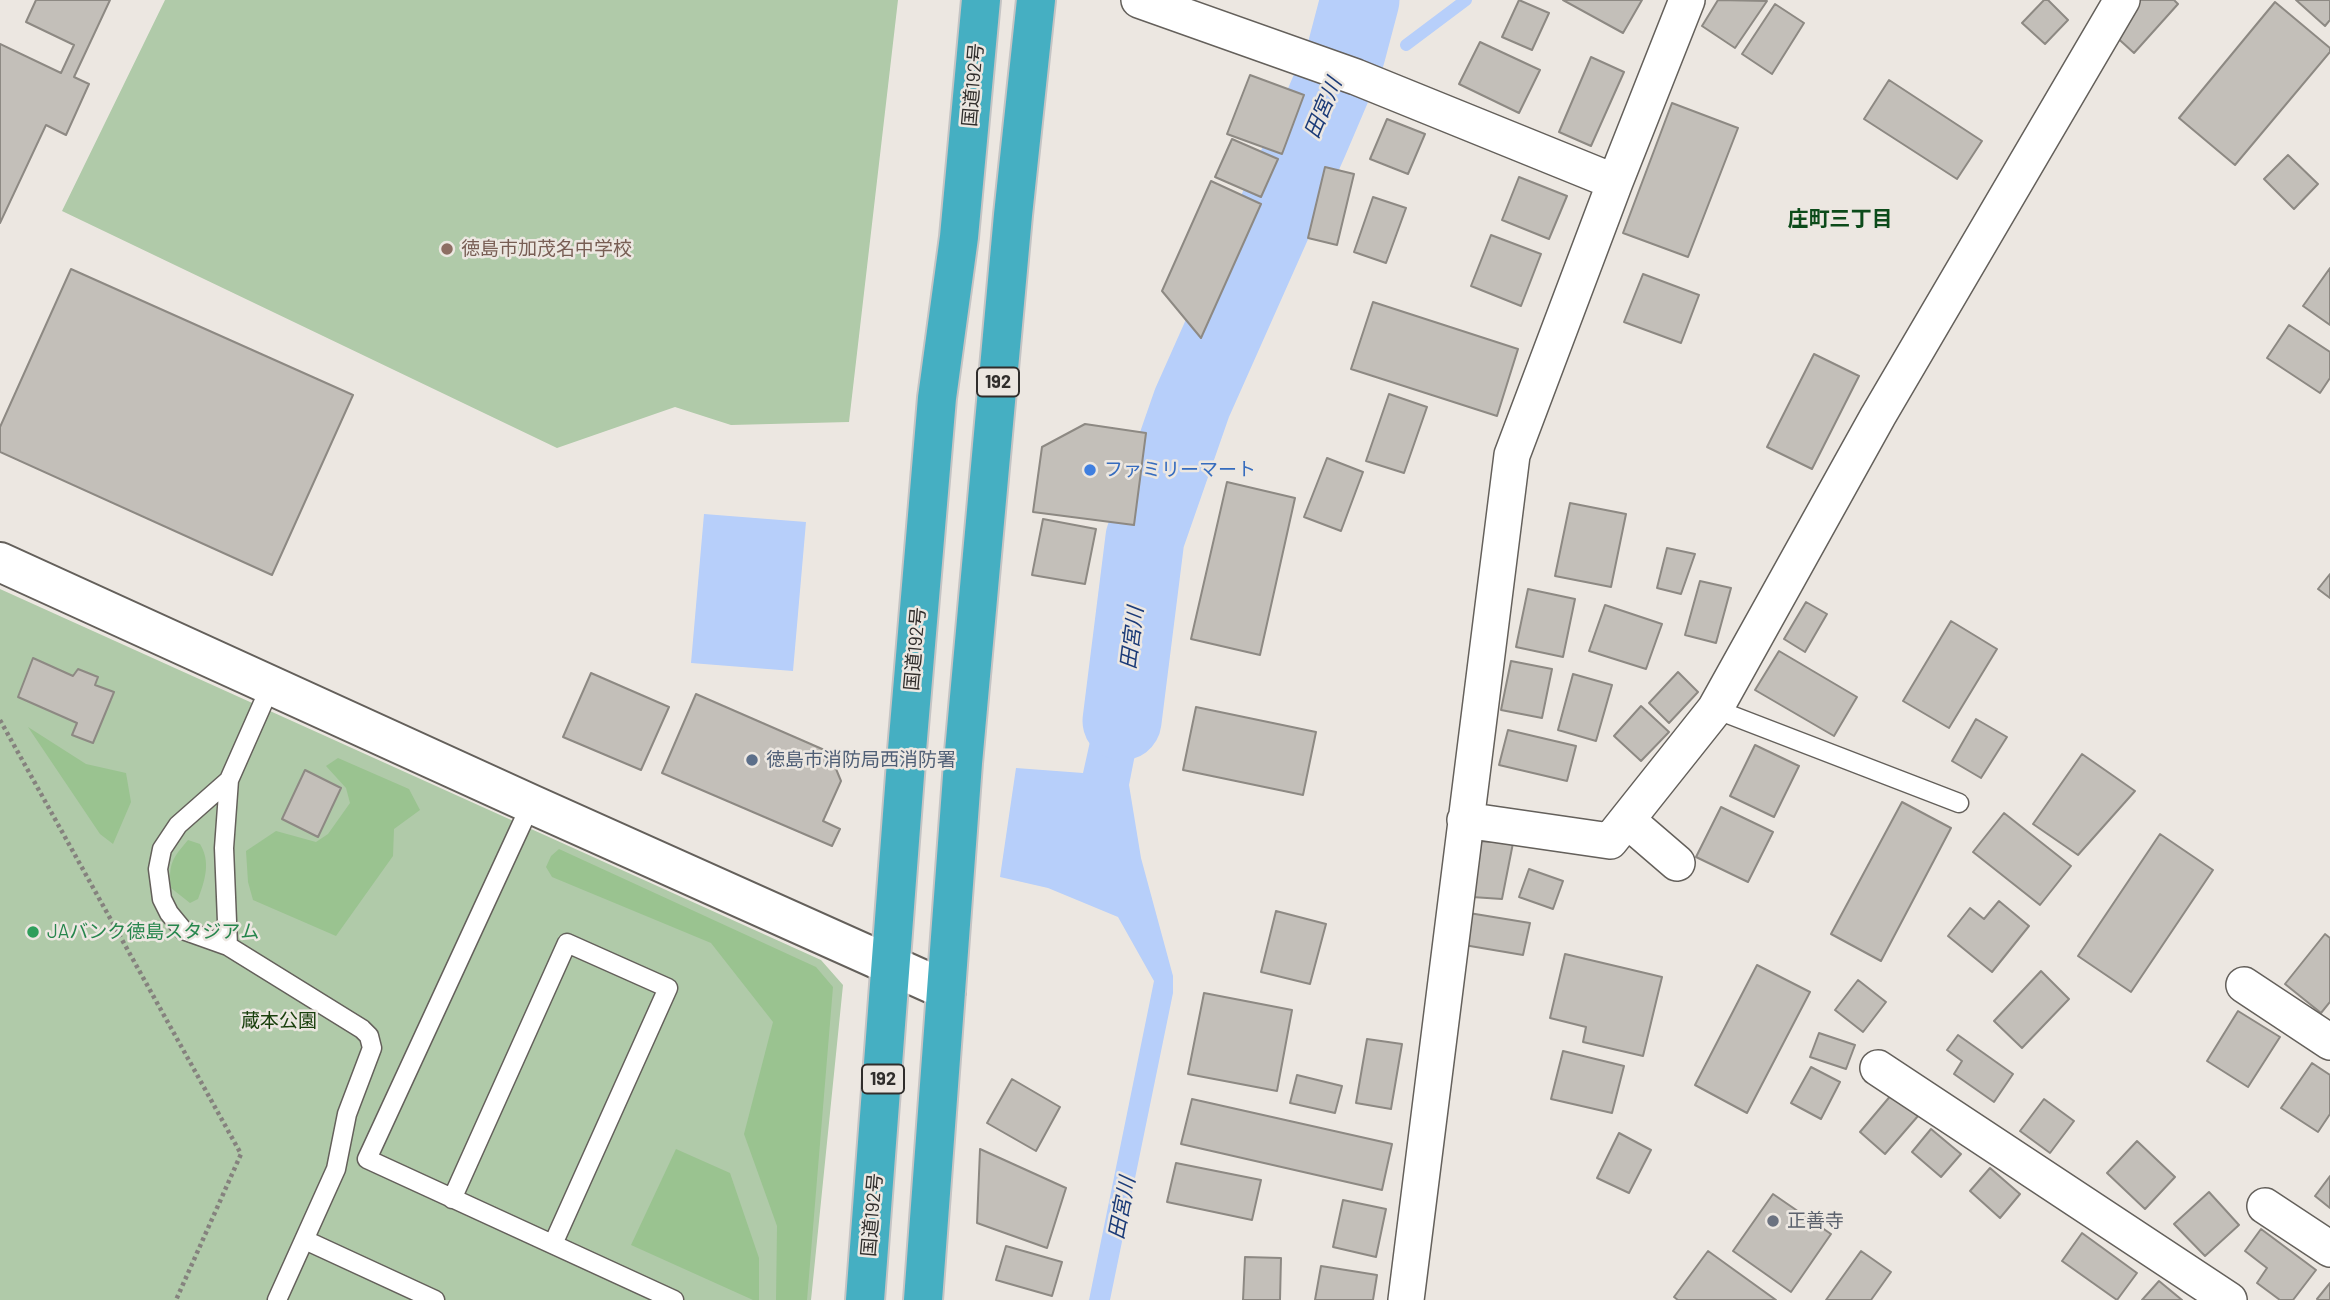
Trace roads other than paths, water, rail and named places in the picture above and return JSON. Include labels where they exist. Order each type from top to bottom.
[{"type":"highway","name":"国道192号","points":[[865,1300],[898,858],[937,398],[959,237],[981,0]]},
{"type":"highway","name":"192","points":[[923,1300],[963,764],[1036,0]]},
{"type":"street","points":[[1139,0],[1340,72],[1615,182]]},
{"type":"street","points":[[1406,1300],[1512,455],[1687,0]]},
{"type":"street","points":[[1465,820],[1610,841],[1627,820],[1715,709],[1878,416],[2122,0]]},
{"type":"street","points":[[0,562],[946,990]]},
{"type":"street","points":[[1627,820],[1677,863]]},
{"type":"street","points":[[2244,985],[2330,1042]]},
{"type":"street","points":[[1878,1068],[2229,1300]]},
{"type":"street","points":[[2265,1206],[2330,1249]]},
{"type":"lane","points":[[228,946],[224,848],[229,780],[271,685]]},
{"type":"lane","points":[[1715,709],[1959,803]]},
{"type":"lane","points":[[229,780],[178,825],[162,849],[158,869],[162,899],[169,913],[183,930],[228,946],[362,1029],[369,1036],[372,1048],[347,1114],[336,1169],[277,1300]]},
{"type":"lane","points":[[531,804],[367,1159],[674,1300]]},
{"type":"lane","points":[[452,1199],[567,943],[630,971],[668,988],[553,1244]]},
{"type":"lane","points":[[305,1240],[435,1300]]},
{"type":"water","points":[[704,514],[806,522],[793,671],[691,663]]},
{"type":"water","points":[[1119,611],[1161,622],[1129,785],[1141,858],[1173,976],[1173,993],[1110,1300],[1089,1300],[1154,981],[1118,917],[1048,888],[1000,877],[1016,768],[1083,773]]},
{"type":"waterway","name":"田宮川","points":[[1122,721],[1145,538],[1192,403],[1346,53],[1360,0]]},
{"type":"waterway","points":[[1406,45],[1466,0]]},
{"type":"waterway","points":[[1346,53],[1369,52]]},
{"type":"place","name":"徳島市加茂名中学校","points":[[447,249]]},
{"type":"place","name":"ファミリーマート","points":[[1090,470]]},
{"type":"place","name":"徳島市消防局西消防署","points":[[752,760]]},
{"type":"place","name":"JAバンク徳島スタジアム","points":[[33,932]]},
{"type":"place","name":"正善寺","points":[[1773,1221]]},
{"type":"district","name":"庄町三丁目","points":[[1840,219]]},
{"type":"park label","name":"蔵本公園","points":[[279,1021]]}]
